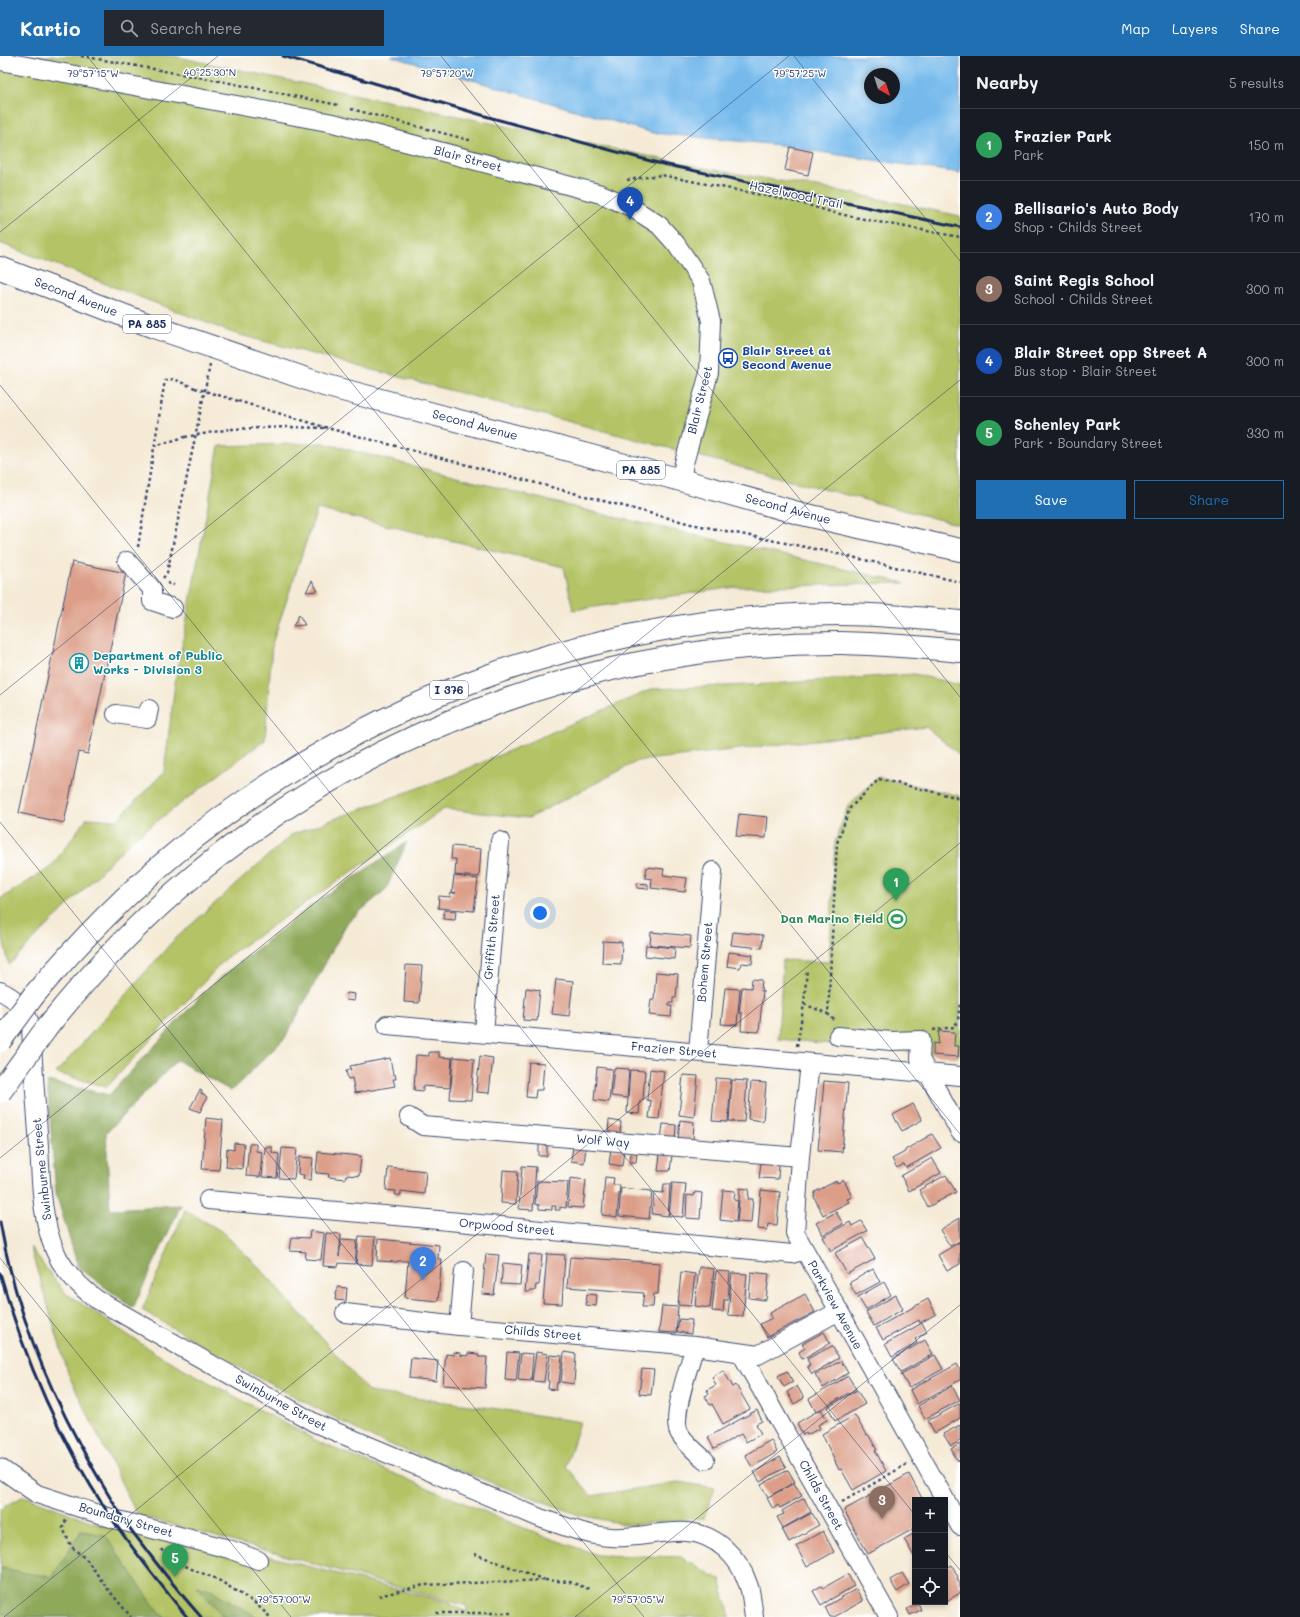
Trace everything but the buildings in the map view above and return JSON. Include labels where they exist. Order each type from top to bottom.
[{"type":"main road","name":"Second Avenue","points":[[0,268],[154,327],[324,385],[681,480],[798,513],[960,550]]},
{"type":"main road","name":"I 376","points":[[0,1041],[34,995],[83,940],[113,909],[176,852],[243,801],[315,755],[389,716],[467,682],[507,668],[589,645],[672,628],[757,618],[840,614],[960,622]]},
{"type":"main road","name":"I 376","points":[[0,1092],[48,1026],[80,986],[133,930],[194,875],[260,825],[330,780],[401,742],[471,712],[516,696],[596,673],[676,656],[759,646],[840,643],[881,644],[960,651]]},
{"type":"street","name":"Blair Street","points":[[0,61],[333,123],[601,194],[632,207],[658,225],[676,244],[701,281],[711,321],[709,373],[684,462],[681,480]]},
{"type":"street","points":[[134,556],[152,589],[152,601],[173,608]]},
{"type":"street","points":[[116,714],[147,719],[149,708]]},
{"type":"street","name":"Griffith Street","points":[[484,1034],[500,841]]},
{"type":"street","name":"Bohem Street","points":[[698,1052],[713,871]]},
{"type":"street","name":"Swinburne Street","points":[[0,991],[17,1001],[24,1009],[31,1027],[40,1162],[46,1217],[55,1251],[61,1263],[86,1291],[315,1423],[540,1518],[576,1530],[610,1537],[687,1532],[707,1536],[725,1547],[739,1564],[748,1585],[754,1617]]},
{"type":"street","name":"Frazier Street","points":[[387,1026],[960,1076]]},
{"type":"street","points":[[838,1036],[891,1041],[921,1040],[920,1058],[960,1132]]},
{"type":"street","name":"Parkview Avenue","points":[[810,1063],[800,1157],[795,1234],[960,1526]]},
{"type":"street","name":"Wolf Way","points":[[408,1117],[423,1126],[800,1157]]},
{"type":"street","name":"Orpwood Street","points":[[208,1200],[792,1254],[804,1250]]},
{"type":"street","points":[[459,1326],[464,1271]]},
{"type":"street","name":"Childs Street","points":[[345,1312],[459,1326],[695,1346],[758,1355],[839,1311]]},
{"type":"street","points":[[695,1346],[681,1392],[678,1430],[705,1460]]},
{"type":"street","name":"Childs Street","points":[[741,1353],[889,1617]]},
{"type":"street","name":"Boundary Street","points":[[0,1468],[37,1494],[114,1519],[229,1549],[258,1560]]},
{"type":"path","name":"Hazelwood Trail","points":[[627,180],[661,176],[801,203],[835,213],[873,221],[960,237]]},
{"type":"path","points":[[159,581],[167,573],[210,364]]},
{"type":"path","points":[[134,556],[137,546],[165,380],[173,380],[331,429],[691,524],[830,552],[960,582]]},
{"type":"path","points":[[154,446],[185,437],[231,429],[287,427],[331,429]]},
{"type":"path","points":[[828,1014],[837,843],[850,808],[878,779],[955,798],[960,801]]},
{"type":"path","points":[[797,1046],[804,1004],[807,969]]},
{"type":"path","points":[[921,1040],[934,1030],[954,1027],[958,1021],[960,1002]]},
{"type":"path","points":[[804,1004],[828,1014],[837,1023],[838,1036]]},
{"type":"path","points":[[848,1498],[909,1463]]},
{"type":"path","points":[[66,1534],[74,1549],[88,1560],[106,1587],[131,1617]]},
{"type":"path","points":[[160,1547],[164,1553],[189,1568],[217,1579],[255,1602],[270,1617]]},
{"type":"path","points":[[475,1554],[545,1580]]},
{"type":"path","points":[[379,1596],[424,1585],[545,1580],[570,1582],[589,1589]]},
{"type":"path","points":[[436,1613],[512,1613]]},
{"type":"green space","points":[[0,56],[173,56],[709,169],[851,193],[960,216],[960,525],[233,333],[0,243]]},
{"type":"green space","points":[[323,443],[593,512],[905,583],[736,587],[573,610],[564,567],[317,509],[272,644],[265,740],[132,840],[9,965],[0,925],[0,899],[51,867],[87,818],[117,820],[164,772],[175,683],[219,446]]},
{"type":"green space","points":[[914,674],[960,685],[960,755],[926,727],[638,761],[529,818],[444,809],[228,956],[107,1087],[56,1073],[173,941],[291,835],[453,775],[652,689],[770,684]]},
{"type":"green space","name":"Dan Marino Field","points":[[878,777],[960,796],[960,1054],[958,1054],[958,1057],[778,1039],[783,960],[829,962],[835,842],[848,806]]},
{"type":"green space","points":[[407,842],[386,889],[347,923],[285,1038],[231,1091],[177,1060],[106,1133],[110,1209],[181,1205],[133,1308],[78,1267],[56,1193],[47,1081],[109,1095],[210,986],[312,905]]},
{"type":"green space","points":[[185,1210],[221,1231],[261,1269],[369,1392],[492,1408],[580,1422],[566,1466],[591,1496],[679,1482],[715,1488],[704,1518],[630,1525],[579,1515],[375,1439],[248,1372],[142,1310]]},
{"type":"green space","points":[[30,1247],[64,1292],[155,1353],[321,1443],[538,1534],[598,1555],[681,1557],[720,1580],[730,1617],[0,1617],[0,1509],[24,1496],[98,1524],[253,1552],[446,1602],[467,1612],[467,1606],[137,1515],[69,1376]]},
{"type":"green space","points":[[81,1531],[105,1535],[152,1603],[165,1617],[14,1617],[0,1612],[0,1567],[12,1571],[52,1577]]},
{"type":"green space","points":[[197,1586],[211,1590],[257,1617],[224,1617]]},
{"type":"water","points":[[391,56],[960,56],[960,173],[813,151],[790,146],[653,133]]},
{"type":"railway","points":[[283,56],[492,118],[658,163],[960,227]]},
{"type":"railway","points":[[0,1222],[15,1287],[25,1319],[36,1350],[63,1412],[94,1470],[126,1523],[161,1569],[201,1617]]},
{"type":"railway","points":[[0,1273],[20,1336],[32,1367],[74,1456],[90,1485],[117,1526],[146,1566],[187,1617]]},
{"type":"place","name":"Blair Street opp Street A","points":[[630,220]]},
{"type":"place","name":"Blair Street at Second Avenue","points":[[728,358]]},
{"type":"place","name":"Department of Public Works - Division 3","points":[[79,663]]},
{"type":"place","name":"Frazier Park","points":[[896,901]]},
{"type":"place","name":"Dan Marino Field","points":[[897,919]]},
{"type":"place","name":"Bellisario's Auto Body","points":[[423,1280]]},
{"type":"place","name":"Saint Regis School","points":[[882,1519]]},
{"type":"place","name":"Schenley Park","points":[[175,1577]]}]
